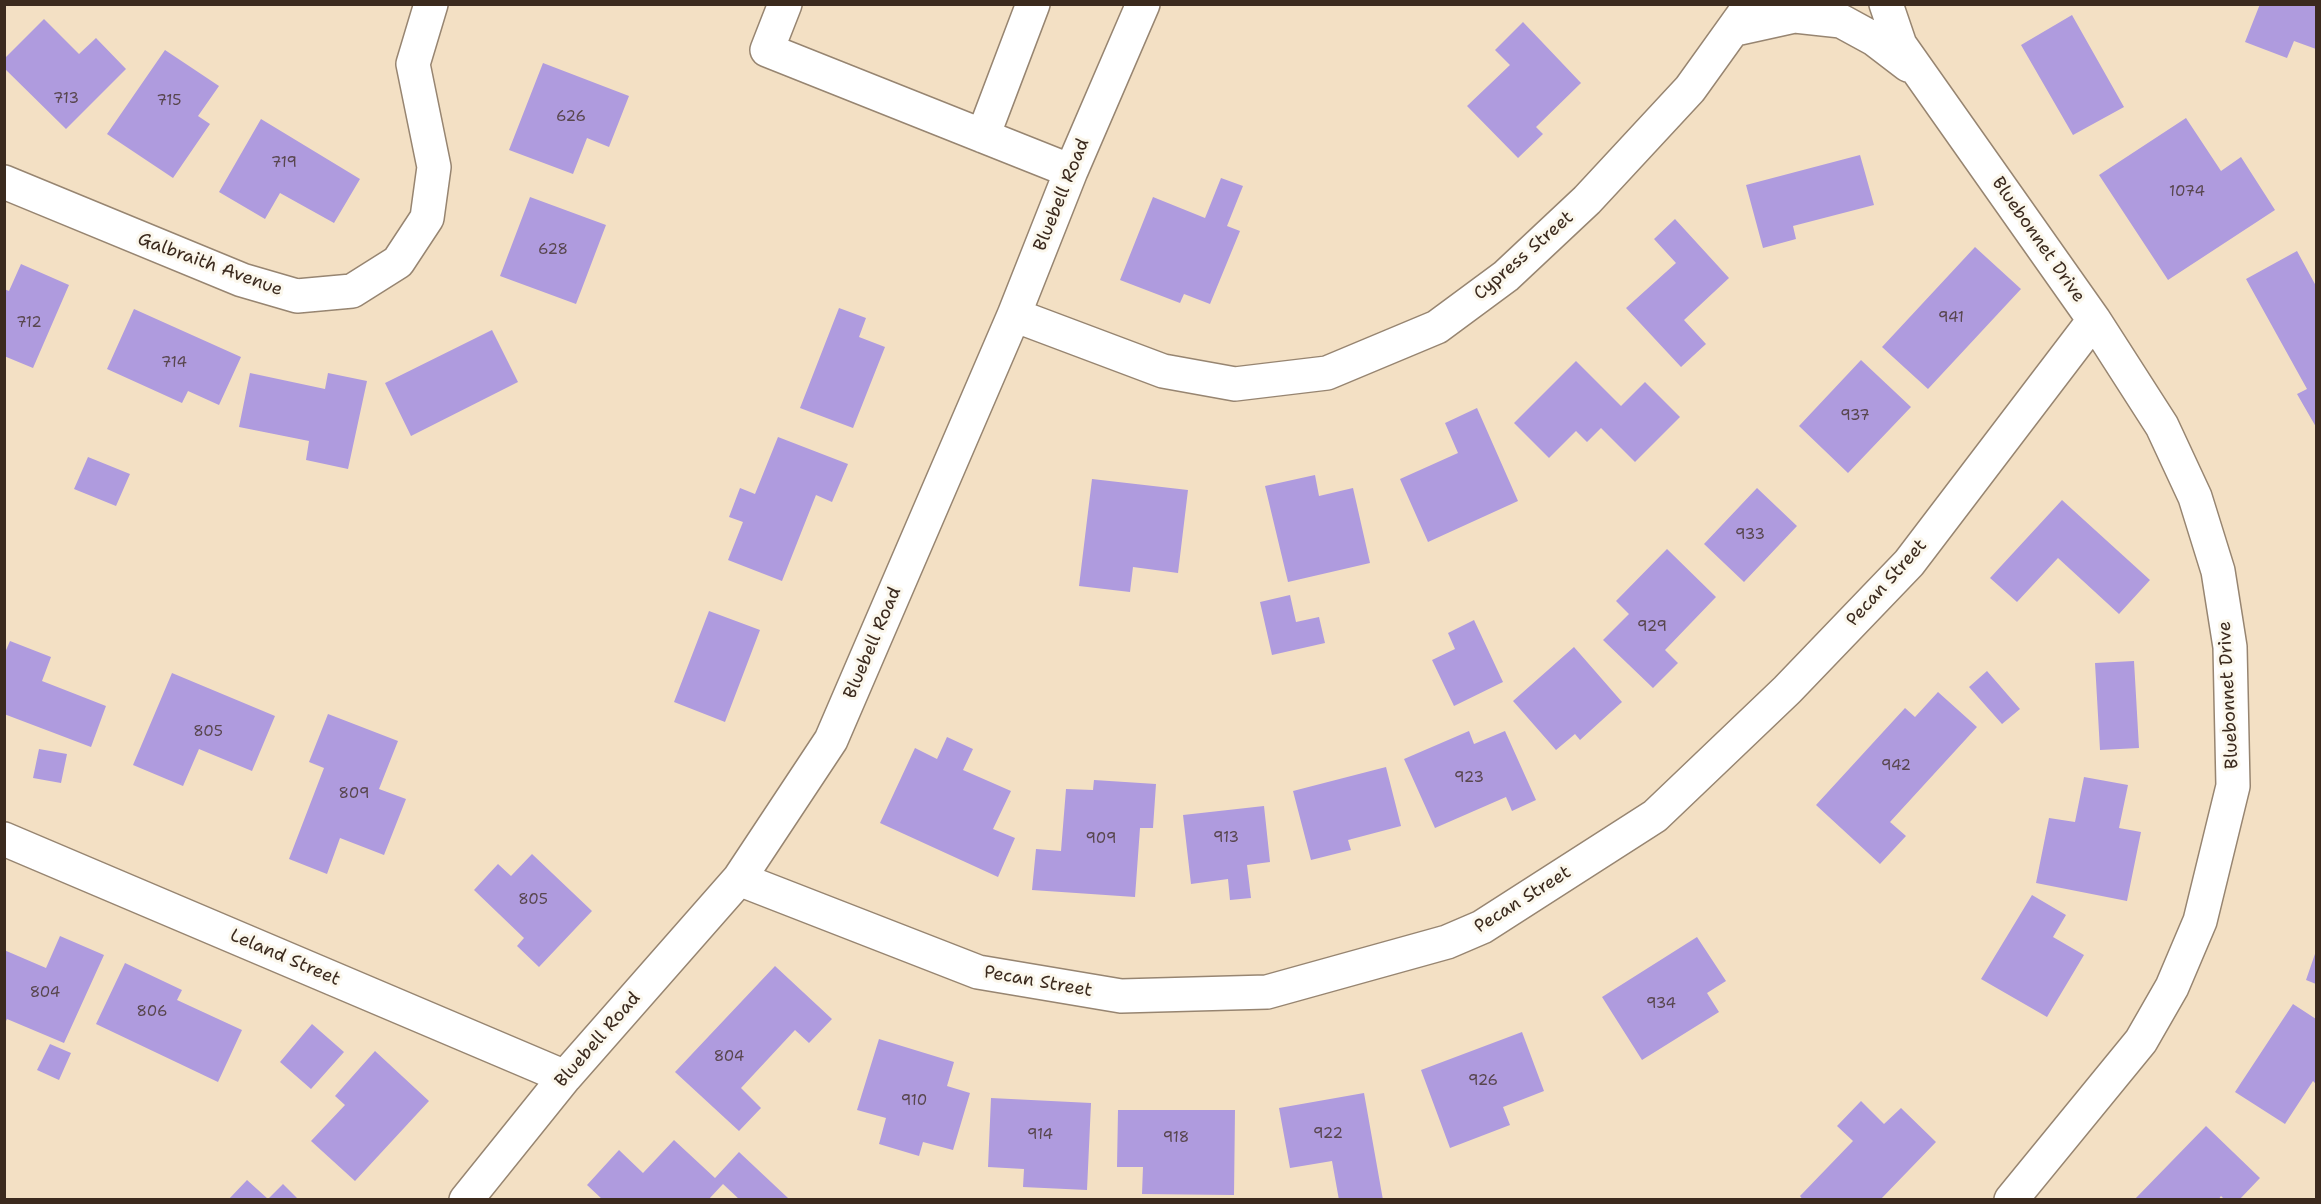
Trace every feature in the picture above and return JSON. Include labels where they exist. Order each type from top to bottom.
[{"type":"street","name":"Galbraith Avenue","points":[[4,182],[242,280],[297,296],[352,291],[398,262],[427,218],[434,167],[413,64],[431,4]]},
{"type":"street","points":[[785,4],[767,50],[1071,171]]},
{"type":"street","points":[[983,136],[1033,4]]},
{"type":"street","name":"Bluebell Road","points":[[466,1200],[564,1077],[739,879],[777,825],[831,740],[1014,315],[1071,171],[1143,4]]},
{"type":"street","name":"Bluebonnet Drive","points":[[1886,4],[1900,45],[2094,320],[2162,426],[2195,497],[2218,571],[2230,647],[2233,786],[2200,921],[2172,987],[2141,1041],[2011,1200]]},
{"type":"street","points":[[1743,17],[1795,16],[1841,21],[1874,39],[1918,72]]},
{"type":"street","name":"Cypress Street","points":[[1014,315],[1163,371],[1235,384],[1327,373],[1437,327],[1506,276],[1587,200],[1690,89],[1743,17]]},
{"type":"street","name":"Pecan Street","points":[[739,879],[978,972],[1121,996],[1267,992],[1447,942],[1482,927],[1655,816],[1778,698],[1909,563],[2094,320]]},
{"type":"street","name":"Leland Street","points":[[4,839],[564,1077]]},
{"type":"building","points":[[2260,4],[2316,4],[2316,49],[2294,41],[2287,58],[2245,42]]},
{"type":"building","points":[[2072,15],[2124,107],[2073,135],[2021,45]]},
{"type":"building","points":[[44,19],[79,54],[96,38],[126,69],[66,129],[4,68],[4,59]]},
{"type":"building","points":[[1523,22],[1581,83],[1536,127],[1543,134],[1518,158],[1467,106],[1510,65],[1495,50]]},
{"type":"building","points":[[165,50],[219,86],[198,116],[210,124],[173,178],[107,134]]},
{"type":"building","points":[[543,63],[629,96],[609,147],[587,138],[573,174],[509,150]]},
{"type":"building","points":[[2186,118],[2221,171],[2241,157],[2275,210],[2168,280],[2099,175]]},
{"type":"building","points":[[261,119],[360,179],[334,223],[280,193],[265,219],[219,192]]},
{"type":"building","points":[[1860,155],[1874,205],[1793,226],[1796,239],[1763,248],[1746,185]]},
{"type":"building","points":[[1221,178],[1243,186],[1227,226],[1240,231],[1210,304],[1184,294],[1180,303],[1120,280],[1153,197],[1205,218]]},
{"type":"building","points":[[530,197],[606,225],[576,304],[500,276]]},
{"type":"building","points":[[1675,219],[1729,278],[1684,320],[1706,344],[1681,367],[1626,308],[1676,263],[1654,239]]},
{"type":"building","points":[[1975,247],[2021,289],[1928,389],[1882,347]]},
{"type":"building","points":[[2297,251],[2316,286],[2316,427],[2297,394],[2307,389],[2246,279]]},
{"type":"building","points":[[21,264],[69,285],[33,368],[4,356],[4,289],[9,291]]},
{"type":"building","points":[[839,308],[866,318],[859,337],[885,347],[853,428],[800,408]]},
{"type":"building","points":[[134,309],[241,357],[219,405],[188,391],[182,403],[107,369]]},
{"type":"building","points":[[492,330],[518,382],[411,436],[385,383]]},
{"type":"building","points":[[1861,360],[1911,407],[1848,473],[1799,426]]},
{"type":"building","points":[[1576,361],[1621,406],[1645,382],[1680,417],[1635,462],[1601,428],[1587,442],[1576,431],[1549,458],[1514,423]]},
{"type":"building","points":[[250,373],[325,389],[328,373],[367,381],[348,469],[306,460],[309,441],[239,427]]},
{"type":"building","points":[[1477,408],[1518,501],[1428,542],[1400,479],[1458,453],[1445,423]]},
{"type":"building","points":[[778,437],[848,464],[832,502],[816,495],[782,581],[728,560],[743,522],[729,517],[740,488],[755,494]]},
{"type":"building","points":[[88,457],[130,474],[116,506],[74,489]]},
{"type":"building","points":[[1315,475],[1319,496],[1353,488],[1370,563],[1288,582],[1265,486]]},
{"type":"building","points":[[1092,479],[1188,490],[1178,573],[1133,567],[1130,592],[1079,586]]},
{"type":"building","points":[[1757,488],[1797,526],[1744,582],[1704,544]]},
{"type":"building","points":[[2062,500],[2150,580],[2119,614],[2058,558],[2017,602],[1990,578]]},
{"type":"building","points":[[1667,549],[1716,597],[1665,650],[1678,663],[1653,688],[1603,640],[1629,614],[1616,601]]},
{"type":"building","points":[[1290,595],[1296,622],[1319,617],[1325,643],[1272,655],[1260,602]]},
{"type":"building","points":[[709,611],[760,630],[725,722],[674,702]]},
{"type":"building","points":[[1474,620],[1503,682],[1454,706],[1432,660],[1455,649],[1448,633]]},
{"type":"building","points":[[10,641],[51,657],[42,681],[106,706],[91,747],[4,714],[4,655]]},
{"type":"building","points":[[1574,647],[1622,702],[1580,740],[1575,734],[1556,750],[1513,701]]},
{"type":"building","points":[[2134,661],[2139,748],[2100,750],[2095,663]]},
{"type":"building","points":[[1987,671],[2020,709],[2002,724],[1969,687]]},
{"type":"building","points":[[172,673],[275,716],[252,771],[199,749],[183,786],[133,765]]},
{"type":"building","points":[[1938,692],[1977,727],[1890,822],[1906,836],[1880,864],[1816,805],[1905,708],[1915,717]]},
{"type":"building","points":[[328,714],[398,741],[379,789],[406,799],[384,855],[340,838],[327,874],[289,859],[324,768],[309,762]]},
{"type":"building","points":[[1469,731],[1474,744],[1505,731],[1536,800],[1512,811],[1506,797],[1435,828],[1404,759]]},
{"type":"building","points":[[947,737],[973,749],[963,770],[1011,791],[993,829],[1015,838],[998,877],[880,823],[915,748],[937,759]]},
{"type":"building","points":[[39,749],[67,754],[61,783],[33,778]]},
{"type":"building","points":[[1386,767],[1401,826],[1348,840],[1351,850],[1311,860],[1293,791]]},
{"type":"building","points":[[2084,777],[2128,785],[2119,828],[2141,832],[2127,901],[2036,883],[2049,818],[2075,822]]},
{"type":"building","points":[[1094,780],[1156,784],[1153,828],[1140,828],[1135,897],[1032,890],[1036,849],[1061,851],[1066,789],[1093,790]]},
{"type":"building","points":[[1264,806],[1270,862],[1247,865],[1251,898],[1230,900],[1228,879],[1191,884],[1183,815]]},
{"type":"building","points":[[532,854],[592,911],[539,967],[517,946],[524,938],[474,890],[498,864],[511,876]]},
{"type":"building","points":[[2032,895],[2066,915],[2053,937],[2084,955],[2047,1017],[1981,979]]},
{"type":"building","points":[[60,936],[104,955],[64,1043],[7,1019],[4,1025],[4,950],[46,968]]},
{"type":"building","points":[[1697,937],[1726,981],[1707,993],[1719,1012],[1642,1060],[1602,997]]},
{"type":"building","points":[[2316,951],[2316,984],[2306,980]]},
{"type":"building","points":[[125,963],[182,990],[177,1000],[242,1030],[218,1082],[96,1024]]},
{"type":"building","points":[[775,966],[832,1019],[809,1043],[795,1030],[741,1088],[761,1108],[739,1131],[675,1072]]},
{"type":"building","points":[[2293,1004],[2316,1019],[2316,1084],[2313,1081],[2285,1124],[2235,1092]]},
{"type":"building","points":[[312,1024],[344,1052],[311,1089],[280,1062]]},
{"type":"building","points":[[1522,1032],[1544,1091],[1503,1107],[1510,1125],[1450,1148],[1421,1070]]},
{"type":"building","points":[[879,1039],[954,1062],[947,1086],[970,1093],[953,1150],[923,1142],[919,1156],[879,1144],[886,1118],[857,1110]]},
{"type":"building","points":[[50,1044],[71,1053],[59,1080],[37,1070]]},
{"type":"building","points":[[375,1051],[429,1101],[355,1181],[311,1141],[345,1105],[335,1096]]},
{"type":"building","points":[[1364,1093],[1383,1200],[1339,1200],[1332,1161],[1290,1168],[1279,1108]]},
{"type":"building","points":[[991,1098],[1091,1103],[1087,1190],[1023,1187],[1024,1169],[988,1167]]},
{"type":"building","points":[[1861,1101],[1884,1124],[1901,1108],[1936,1142],[1880,1200],[1803,1200],[1800,1196],[1853,1141],[1837,1126]]},
{"type":"building","points":[[1118,1110],[1235,1110],[1234,1195],[1142,1194],[1143,1167],[1117,1167]]},
{"type":"building","points":[[2206,1126],[2260,1178],[2239,1200],[2225,1200],[2221,1196],[2218,1200],[2134,1200]]},
{"type":"building","points":[[674,1140],[715,1178],[739,1152],[788,1198],[740,1200],[723,1184],[708,1200],[603,1200],[587,1185],[619,1150],[643,1173]]},
{"type":"building","points":[[247,1180],[268,1199],[283,1184],[299,1200],[228,1200]]}]
